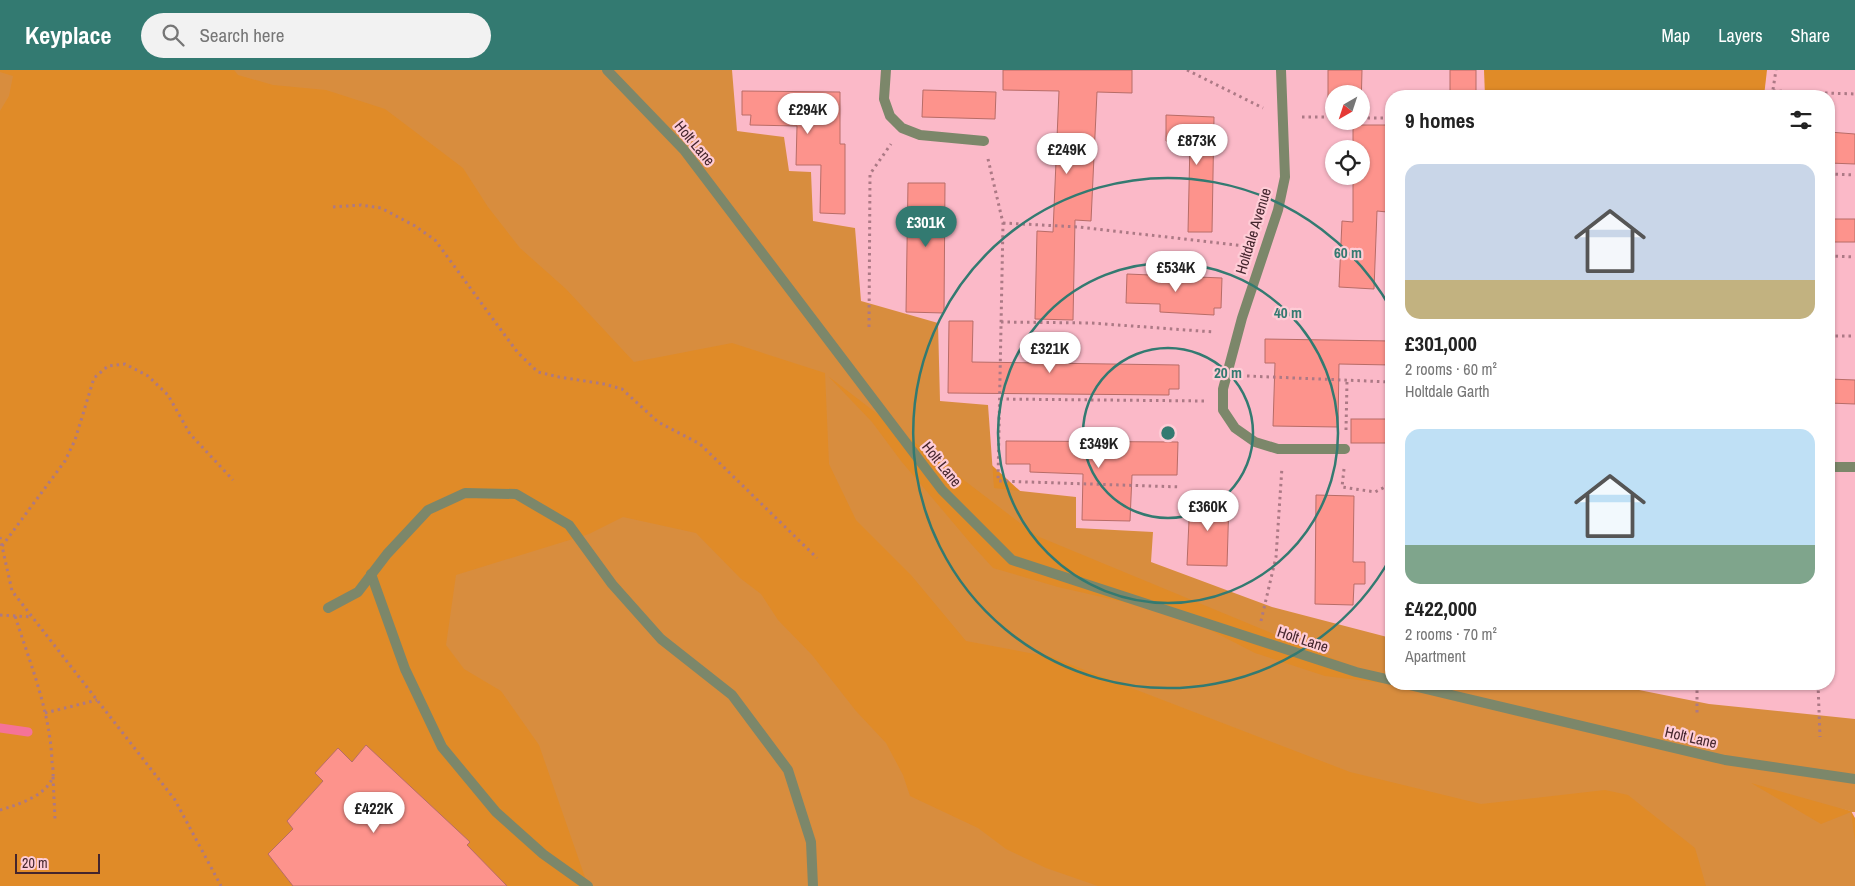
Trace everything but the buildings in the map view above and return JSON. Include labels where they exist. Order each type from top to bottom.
[{"type":"street","name":"Holt Lane","points":[[607,70],[684,150],[942,490],[1012,560],[1356,672],[1385,679]]},
{"type":"street","points":[[886,70],[884,99],[890,116],[902,128],[920,135],[984,141]]},
{"type":"street","name":"Holtdale Avenue","points":[[1223,402],[1223,388],[1242,318],[1278,210],[1285,177],[1281,117],[1281,70]]},
{"type":"street","points":[[1223,402],[1223,410],[1235,428],[1255,442],[1283,449],[1345,449]]},
{"type":"street","points":[[1835,467],[1855,467]]},
{"type":"street","points":[[328,608],[358,592],[387,554],[428,510],[465,493],[516,494],[569,525],[612,584],[661,639],[732,695],[788,770],[811,842],[813,886]]},
{"type":"street","points":[[372,574],[404,669],[442,747],[496,812],[543,854],[588,886]]},
{"type":"street","name":"Holt Lane","points":[[1430,690],[1725,760],[1855,779]]},
{"type":"path","points":[[1187,70],[1281,117],[1325,117]]},
{"type":"path","points":[[1773,90],[1776,70]]},
{"type":"path","points":[[1835,93],[1855,94]]},
{"type":"path","points":[[1370,118],[1385,118]]},
{"type":"path","points":[[869,327],[870,174],[902,128]]},
{"type":"path","points":[[984,141],[1003,223],[998,481],[1181,487]]},
{"type":"path","points":[[1835,174],[1855,175]]},
{"type":"path","points":[[332,207],[361,206],[381,208],[415,226],[435,240],[518,353],[538,372],[559,378],[604,384],[622,389],[658,422],[700,444],[817,558]]},
{"type":"path","points":[[1003,223],[1079,228],[1266,248]]},
{"type":"path","points":[[1835,256],[1855,257]]},
{"type":"path","points":[[1001,322],[1092,323],[1214,332]]},
{"type":"path","points":[[1835,336],[1855,336]]},
{"type":"path","points":[[2,547],[65,461],[75,440],[94,378],[108,366],[126,364],[148,376],[168,395],[190,434],[233,480]]},
{"type":"path","points":[[1227,375],[1385,382]]},
{"type":"path","points":[[1000,399],[1223,402]]},
{"type":"path","points":[[1261,622],[1276,558],[1283,449]]},
{"type":"path","points":[[0,537],[12,591],[175,800],[221,886]]},
{"type":"path","points":[[0,615],[32,618]]},
{"type":"path","points":[[15,616],[45,713],[52,748],[55,819]]},
{"type":"path","points":[[1697,690],[1697,716]]},
{"type":"path","points":[[1818,690],[1820,737]]},
{"type":"path","points":[[45,713],[97,700]]},
{"type":"path","points":[[0,810],[19,805],[42,792],[53,776]]},
{"type":"shaded area","points":[[0,70],[558,70],[606,109],[1059,527],[1385,681],[1385,690],[1485,690],[1851,811],[1855,818],[1855,886],[0,886]]},
{"type":"shaded area","points":[[234,70],[732,70],[737,131],[784,137],[789,171],[811,172],[813,221],[855,228],[861,301],[938,323],[940,401],[988,405],[994,488],[1076,497],[1076,528],[1153,532],[1151,562],[1272,607],[1385,636],[1385,679],[1037,536],[828,376],[872,422],[901,461],[993,568],[1058,587],[1181,615],[1255,653],[1325,676],[1385,683],[1385,690],[1639,690],[1709,704],[1855,719],[1855,812],[1851,812],[1855,842],[1855,886],[1706,886],[1695,848],[1628,795],[1605,790],[1481,804],[1350,772],[1051,657],[966,641],[911,575],[856,520],[829,464],[825,373],[732,343],[634,362],[566,289],[520,248],[488,207],[463,168],[385,109],[326,90],[273,85],[238,75]],"holes":[[[1751,783],[1851,812],[1821,824]]]},
{"type":"shaded area","points":[[1484,70],[1767,70],[1765,90],[1485,90]]},
{"type":"shaded area","points":[[0,72],[13,76],[9,96],[0,111]]},
{"type":"shaded area","points":[[623,517],[696,533],[740,578],[761,594],[778,620],[812,655],[856,711],[886,743],[903,775],[910,796],[978,828],[1006,849],[1046,868],[1098,886],[588,886],[539,745],[501,691],[464,669],[446,645],[456,575],[589,534]]},
{"type":"waterway","points":[[0,728],[28,732]]}]
